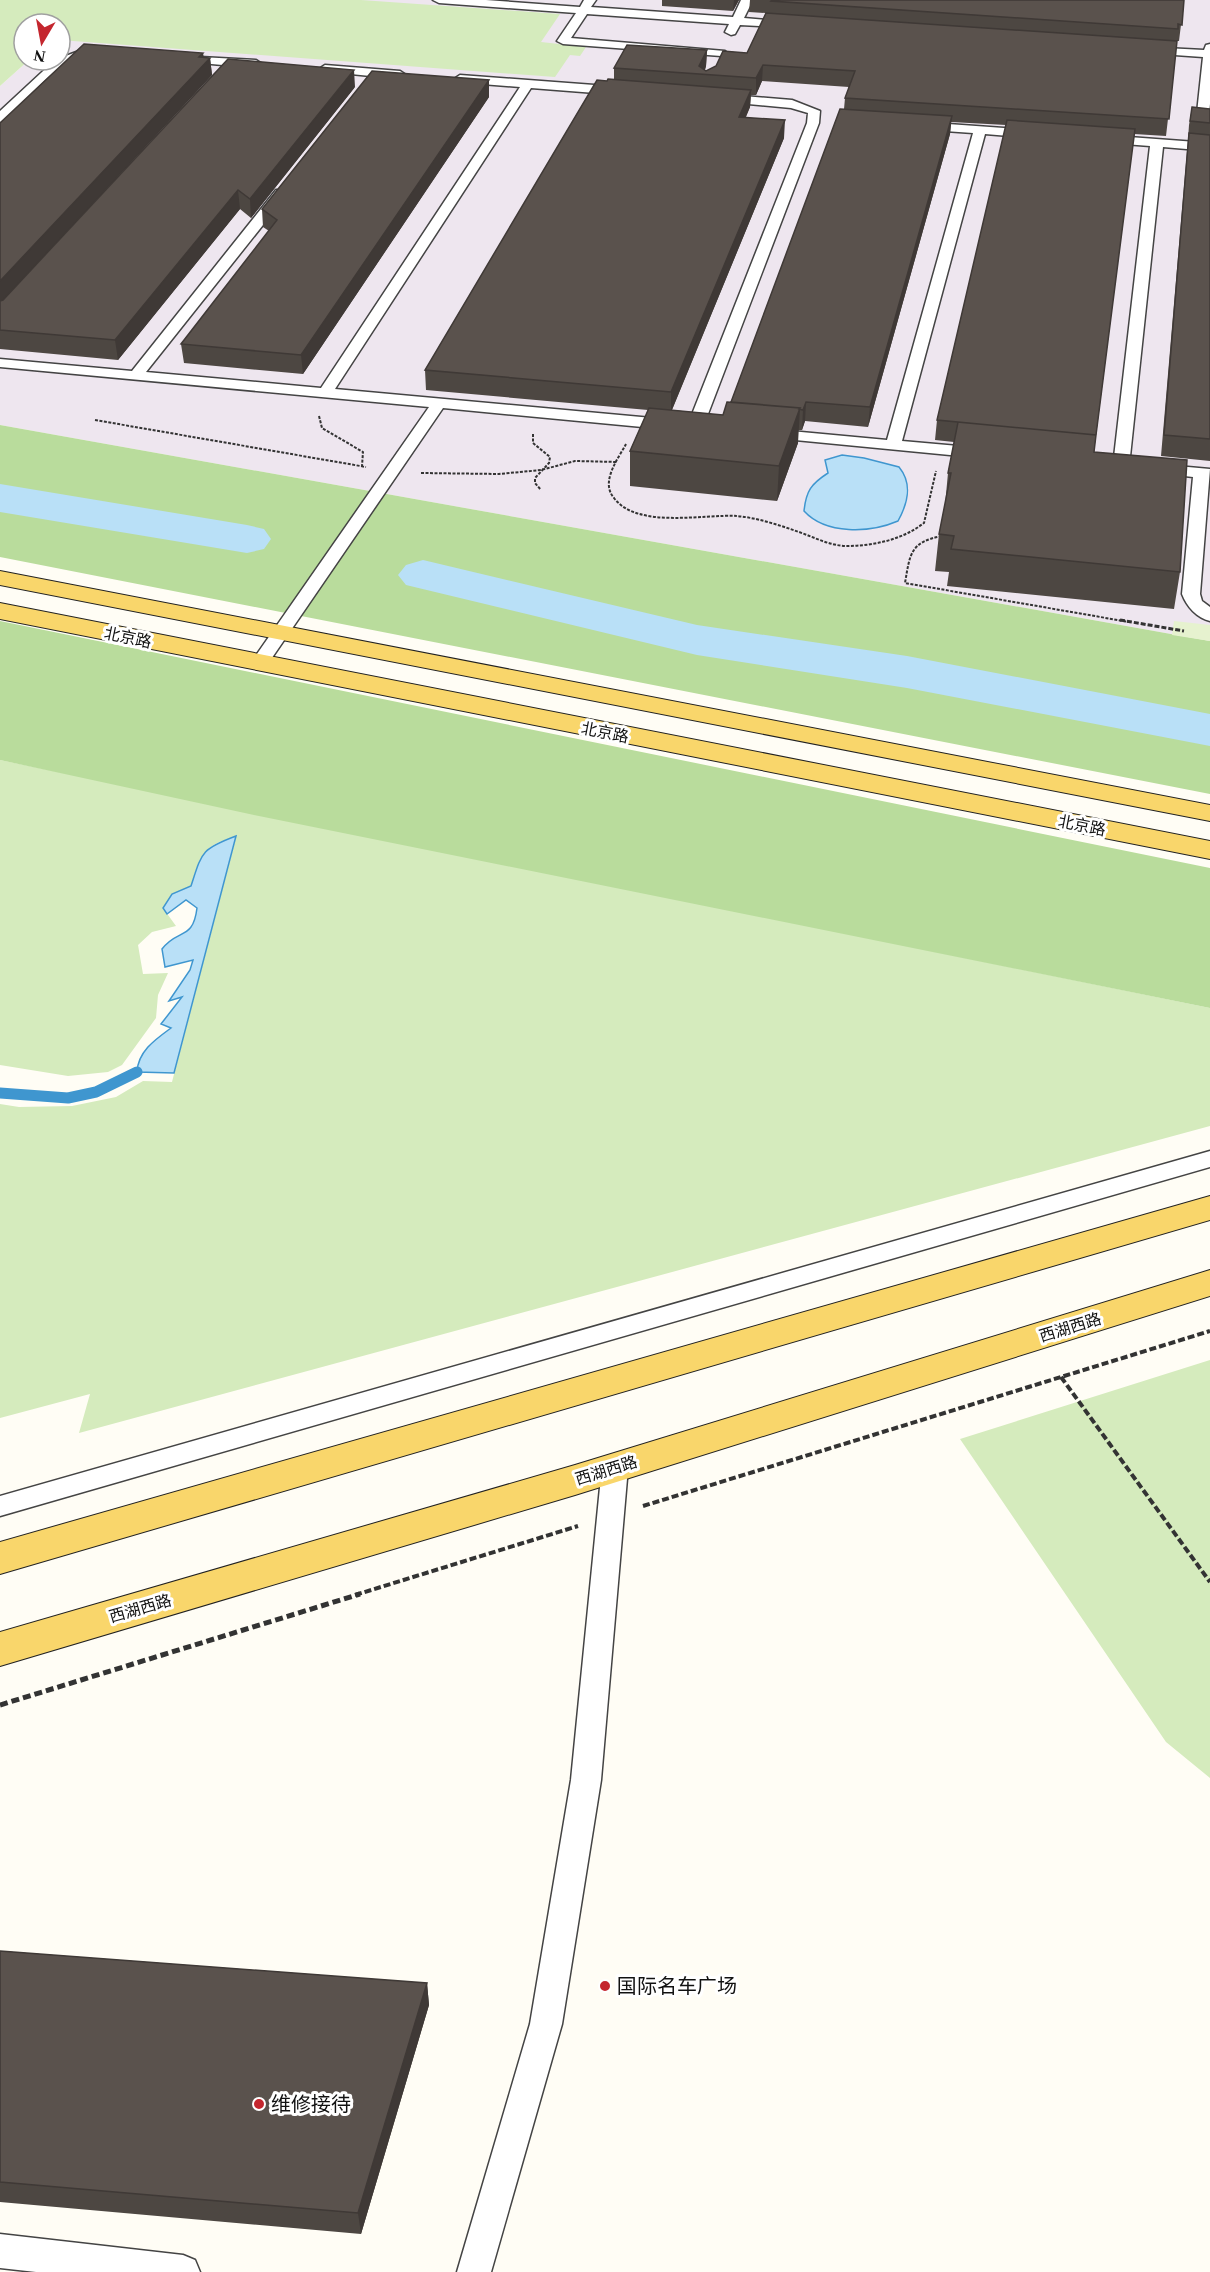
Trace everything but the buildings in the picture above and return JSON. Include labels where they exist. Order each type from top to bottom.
[{"type":"main road","name":"北京路","points":[[0,578],[1210,813]]},
{"type":"main road","name":"北京路","points":[[0,611],[259,664],[1210,850]]},
{"type":"main road","points":[[0,1558],[1210,1208]]},
{"type":"main road","name":"西湖西路","points":[[0,1649],[615,1467],[1210,1284]]},
{"type":"lane","points":[[439,0],[587,5],[808,26]]},
{"type":"lane","points":[[587,5],[563,41],[719,58],[747,0]]},
{"type":"lane","points":[[1203,113],[1210,47]]},
{"type":"lane","points":[[1138,49],[1210,54]]},
{"type":"lane","points":[[0,118],[62,60],[79,54],[106,53]]},
{"type":"lane","points":[[164,58],[229,67],[269,65]]},
{"type":"lane","points":[[316,69],[372,78],[411,76]]},
{"type":"lane","points":[[446,78],[631,92]]},
{"type":"lane","points":[[325,393],[528,84]]},
{"type":"lane","points":[[0,363],[701,427],[819,118],[814,111],[792,104],[712,98]]},
{"type":"lane","points":[[909,125],[1051,135]]},
{"type":"lane","points":[[893,445],[980,130]]},
{"type":"lane","points":[[1086,138],[1210,147]]},
{"type":"lane","points":[[1157,143],[1127,467],[1206,474],[1201,572],[1191,594],[1194,603],[1210,616]]},
{"type":"lane","points":[[136,375],[289,183]]},
{"type":"lane","points":[[259,664],[439,403]]},
{"type":"lane","points":[[754,432],[998,455]]},
{"type":"lane","points":[[0,1506],[1210,1159]]},
{"type":"lane","points":[[474,2272],[546,2024],[586,1780],[615,1467]]},
{"type":"lane","points":[[0,2251],[183,2272]]},
{"type":"path","points":[[325,393],[318,418],[322,428],[363,452],[362,466]]},
{"type":"path","points":[[540,412],[533,428],[533,443],[550,457],[549,463],[535,478],[535,483],[541,490]]},
{"type":"path","points":[[95,420],[392,471],[499,474],[541,470],[575,461],[617,462]]},
{"type":"path","points":[[637,422],[609,478],[608,487],[613,498],[625,510],[645,516],[729,516],[755,519],[801,533],[829,545],[851,546],[890,540],[924,523],[941,450]]},
{"type":"path","points":[[945,535],[929,537],[911,549],[906,583],[1187,631]]},
{"type":"path","points":[[1061,1377],[1210,1582]]},
{"type":"shaded area","points":[[0,0],[1210,0],[1210,641],[0,425],[0,86],[16,72],[72,72],[72,12],[12,12]]},
{"type":"green space","points":[[0,0],[361,0],[560,14],[541,42],[586,47],[580,56],[570,55],[555,77],[72,41],[72,12],[12,12],[12,72],[16,72],[0,86]]},
{"type":"green space","points":[[0,425],[1210,641],[1210,794],[0,557]]},
{"type":"green space","points":[[0,621],[1210,868],[1210,1008],[254,815],[0,760]]},
{"type":"green space","points":[[1174,621],[1210,625],[1210,641],[1172,635]]},
{"type":"green space","points":[[0,760],[1210,1008],[1210,1126],[79,1433],[90,1394],[0,1418],[0,1104],[19,1107],[72,1106],[116,1097],[143,1081],[172,1082],[236,837],[216,843],[204,853],[191,886],[172,894],[163,908],[176,926],[152,932],[138,945],[143,974],[168,973],[158,995],[156,1018],[122,1065],[108,1072],[68,1076],[0,1065]]},
{"type":"green space","points":[[1210,1360],[1210,1778],[1166,1742],[960,1439]]},
{"type":"water","points":[[842,455],[899,467],[906,480],[908,494],[898,521],[875,528],[836,528],[813,519],[804,511],[810,489],[828,473],[825,460]]},
{"type":"water","points":[[236,836],[174,1073],[137,1072],[144,1052],[171,1028],[161,1024],[182,997],[169,1001],[190,970],[193,960],[165,967],[162,949],[174,938],[188,930],[195,918],[197,908],[186,900],[167,914],[163,908],[172,894],[191,886],[204,853]]},
{"type":"waterway","points":[[0,498],[247,539]]},
{"type":"waterway","points":[[423,575],[697,640],[907,672],[1210,730]]},
{"type":"waterway","points":[[0,1093],[68,1098],[96,1092],[137,1072]]},
{"type":"place","name":"国际名车广场","points":[[605,1986]]},
{"type":"place","name":"维修接待","points":[[259,2104]]}]
